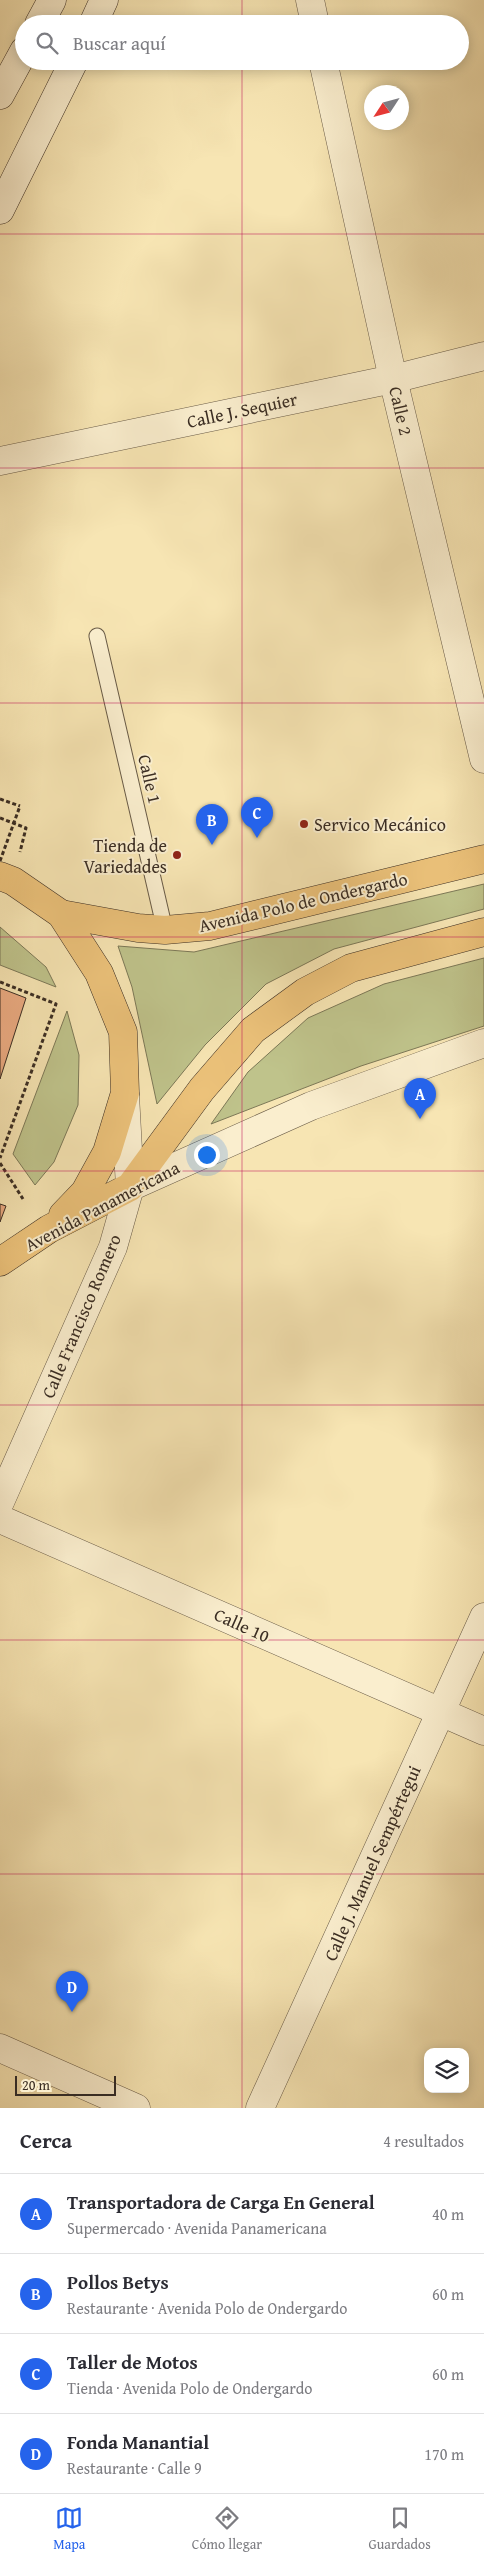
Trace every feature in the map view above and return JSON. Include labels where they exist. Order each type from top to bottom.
[{"type":"main road","name":"Avenida Polo de Ondergardo","points":[[61,914],[138,928],[165,930],[210,926],[484,859]]},
{"type":"main road","points":[[0,876],[13,881],[61,914],[99,973],[123,1032],[125,1092],[107,1152],[85,1192],[49,1229]]},
{"type":"main road","points":[[130,1187],[202,1089],[253,1030],[304,992],[351,968],[484,932]]},
{"type":"main road","name":"Avenida Panamericana","points":[[0,1262],[49,1229],[130,1187]]},
{"type":"street","points":[[44,15],[52,0]]},
{"type":"street","points":[[97,15],[104,0]]},
{"type":"street","points":[[310,0],[313,15]]},
{"type":"street","points":[[0,95],[15,68]]},
{"type":"street","points":[[0,210],[70,70]]},
{"type":"street","name":"Calle 2","points":[[325,70],[393,379],[484,760]]},
{"type":"street","name":"Calle J. Sequier","points":[[0,461],[393,379],[484,356]]},
{"type":"street","name":"Avenida Panamericana","points":[[130,1187],[311,1106],[484,1043]]},
{"type":"street","name":"Calle Francisco Romero","points":[[0,1502],[113,1247],[130,1187],[125,1092]]},
{"type":"street","name":"Calle 10","points":[[0,1518],[484,1731]]},
{"type":"street","name":"Calle J. Manuel Sempértegui","points":[[260,2108],[484,1617]]},
{"type":"street","points":[[0,2048],[136,2108]]},
{"type":"lane","name":"Calle 1","points":[[98,636],[165,930]]},
{"type":"path","points":[[0,798],[20,806],[0,861]]},
{"type":"path","points":[[0,818],[26,828]]},
{"type":"path","points":[[0,982],[56,1004],[0,1158]]},
{"type":"path","points":[[0,1163],[23,1199]]},
{"type":"green space","points":[[484,884],[484,909],[334,949],[266,984],[205,1045],[157,1104],[132,987],[118,946],[194,952]]},
{"type":"green space","points":[[0,927],[46,967],[56,987],[0,965]]},
{"type":"green space","points":[[484,958],[484,1026],[361,1066],[211,1124],[248,1072],[308,1018],[384,984]]},
{"type":"green space","points":[[67,1011],[79,1055],[78,1105],[54,1162],[35,1185],[13,1154]]},
{"type":"building","points":[[0,988],[26,998],[0,1079]]},
{"type":"building","points":[[0,1204],[6,1206],[0,1222]]},
{"type":"place","name":"Servico Mecánico","points":[[304,824]]},
{"type":"place","name":"Taller de Motos","points":[[257,838]]},
{"type":"place","name":"Pollos Betys","points":[[212,845]]},
{"type":"place","name":"Tienda de Variedades","points":[[177,855]]},
{"type":"place","name":"Transportadora de Carga En General","points":[[420,1119]]},
{"type":"place","name":"Fonda Manantial","points":[[72,2012]]}]
